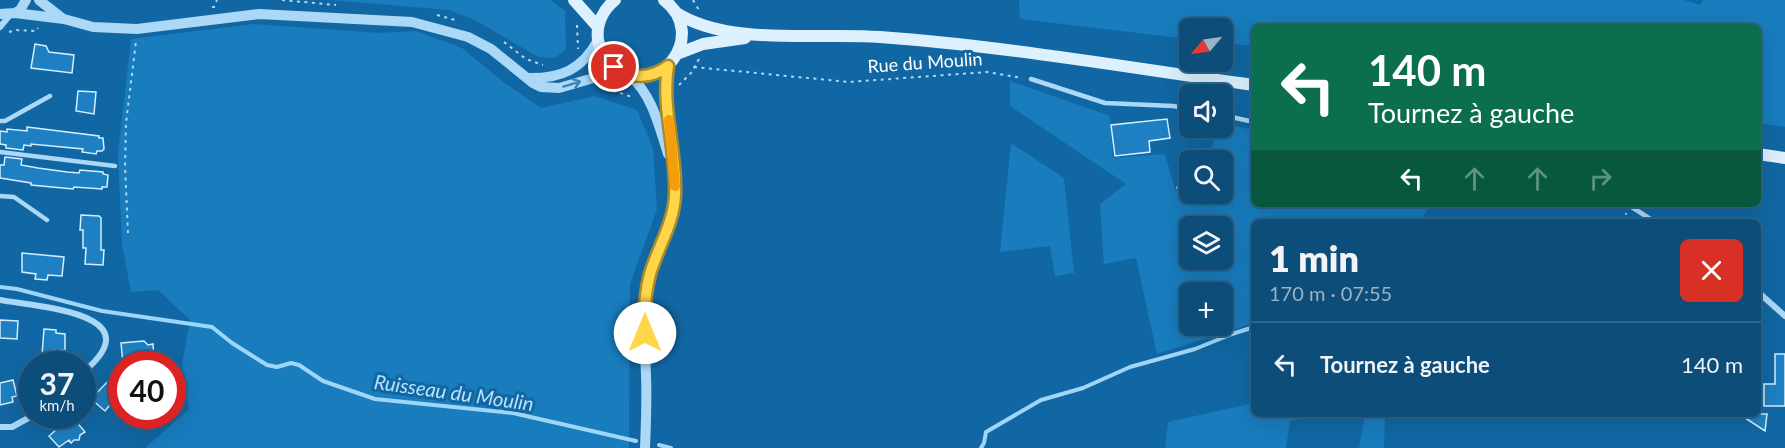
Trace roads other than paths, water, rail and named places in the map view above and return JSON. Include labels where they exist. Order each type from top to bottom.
[{"type":"main road","points":[[574,0],[598,33],[606,60],[623,73],[647,76],[668,66],[677,54],[682,33],[675,12]]},
{"type":"main road","points":[[598,33],[604,12],[615,0]]},
{"type":"main road","points":[[664,0],[675,12],[703,26],[767,35],[879,37],[993,49],[1251,85]]},
{"type":"main road","points":[[677,54],[710,42],[767,35]]},
{"type":"main road","points":[[1761,154],[1785,158]]},
{"type":"street","points":[[0,27],[8,14],[20,10],[26,0]]},
{"type":"street","points":[[39,0],[64,20]]},
{"type":"street","points":[[8,14],[64,20],[93,27],[137,29],[259,14],[412,22],[468,38],[491,49],[532,83],[541,87],[560,88],[623,73],[639,83],[651,105],[674,170]]},
{"type":"street","points":[[527,78],[553,76],[576,67],[583,62],[598,33]]},
{"type":"street","points":[[645,448],[647,401],[644,311],[651,272],[669,225],[675,196],[665,93],[668,66]]},
{"type":"street","points":[[1761,295],[1785,316]]},
{"type":"street","points":[[0,300],[80,314],[97,322],[104,331],[106,341],[104,351],[96,362]]},
{"type":"street","points":[[0,427],[18,423]]},
{"type":"lane","points":[[1031,79],[1105,103],[1179,107]]},
{"type":"lane","points":[[0,121],[5,121],[50,96]]},
{"type":"lane","points":[[1233,117],[1251,121]]},
{"type":"lane","points":[[0,152],[115,166]]},
{"type":"lane","points":[[0,196],[14,197],[47,220]]},
{"type":"lane","points":[[1632,207],[1650,219]]},
{"type":"waterway","name":"Ruisseau du Moulin","points":[[0,287],[17,289],[102,311],[212,327],[267,365],[277,367],[291,363],[299,365],[323,381],[375,399],[513,413],[636,441]]},
{"type":"waterway","name":"Ruisseau du Moulin","points":[[981,448],[986,432],[1041,400],[1083,388],[1130,367],[1195,349],[1251,328]]},
{"type":"waterway","name":"Ruisseau du Moulin","points":[[659,445],[671,448]]}]
